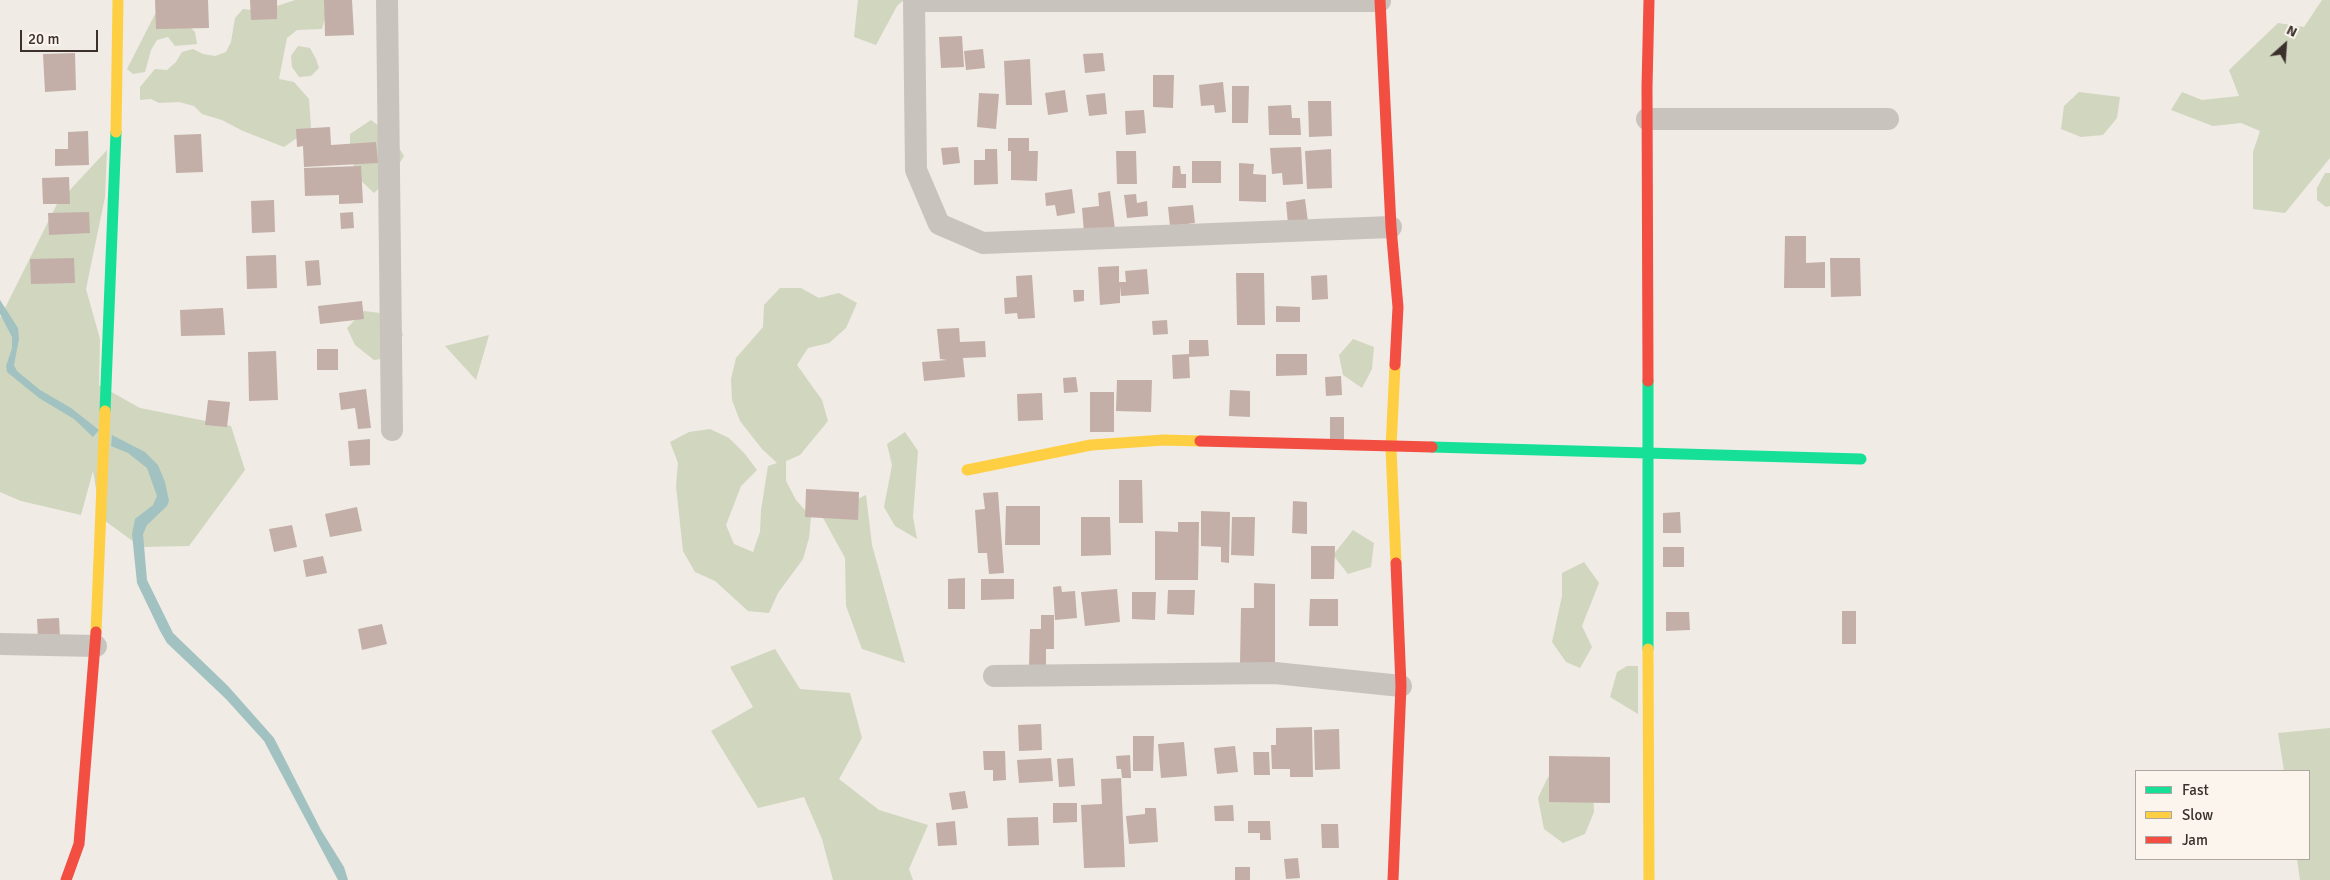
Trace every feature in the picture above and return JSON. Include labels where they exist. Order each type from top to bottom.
[{"type":"street","points":[[66,880],[79,844],[96,646],[115,192],[118,0]]},
{"type":"street","points":[[387,0],[392,430]]},
{"type":"street","points":[[1649,0],[1647,119],[1649,880]]},
{"type":"street","points":[[1392,227],[983,243],[939,224],[916,170],[914,1],[1380,1],[1398,307],[1390,448],[1402,686],[1393,880]]},
{"type":"street","points":[[1647,119],[1888,120]]},
{"type":"street","points":[[967,470],[1091,445],[1164,440],[1390,448],[1862,459]]},
{"type":"street","points":[[0,644],[96,646]]},
{"type":"street","points":[[994,676],[1275,673],[1402,686]]},
{"type":"green space","points":[[295,0],[330,0],[322,29],[297,30],[287,38],[279,79],[294,82],[309,99],[311,128],[284,147],[243,131],[222,120],[202,114],[194,106],[179,102],[159,103],[151,99],[140,100],[140,87],[155,69],[167,70],[176,62],[182,52],[193,49],[203,54],[215,56],[226,52],[231,42],[235,18],[243,9],[262,11]]},
{"type":"green space","points":[[858,0],[904,0],[897,6],[876,45],[854,37]]},
{"type":"green space","points":[[2322,0],[2330,0],[2330,158],[2285,213],[2253,209],[2253,152],[2260,131],[2241,123],[2213,126],[2171,110],[2182,92],[2202,100],[2239,96],[2229,70],[2278,23],[2304,27]]},
{"type":"green space","points":[[161,6],[186,23],[195,32],[197,44],[175,46],[168,37],[157,40],[151,50],[145,72],[133,74],[127,69]]},
{"type":"green space","points":[[298,46],[310,48],[316,59],[319,68],[311,76],[299,77],[292,67],[291,56]]},
{"type":"green space","points":[[2079,92],[2120,97],[2117,118],[2103,135],[2081,137],[2061,129],[2064,106]]},
{"type":"green space","points":[[371,120],[391,135],[404,156],[392,176],[374,193],[357,177],[350,154],[350,134]]},
{"type":"green space","points":[[107,150],[105,197],[86,289],[100,339],[99,385],[140,408],[231,426],[245,470],[189,546],[141,547],[101,518],[93,471],[81,515],[21,501],[0,492],[0,318],[57,204]]},
{"type":"green space","points":[[2325,173],[2330,173],[2330,206],[2326,207],[2317,200],[2317,188]]},
{"type":"green space","points":[[780,288],[801,288],[819,298],[839,293],[857,303],[846,328],[829,343],[808,348],[797,365],[822,400],[828,421],[800,455],[786,461],[786,481],[796,500],[811,517],[809,538],[803,559],[778,593],[769,613],[748,611],[715,581],[695,572],[683,551],[676,486],[678,463],[670,442],[689,432],[710,429],[729,438],[745,454],[757,470],[741,486],[726,525],[734,544],[753,552],[760,532],[761,510],[768,466],[777,463],[762,449],[740,421],[732,400],[731,379],[736,358],[763,327],[764,305]]},
{"type":"green space","points":[[364,311],[388,314],[403,334],[396,357],[374,360],[355,345],[347,328]]},
{"type":"green space","points":[[489,335],[476,380],[445,346]]},
{"type":"green space","points":[[1353,339],[1374,347],[1372,369],[1362,388],[1343,375],[1339,355]]},
{"type":"green space","points":[[905,432],[918,451],[913,517],[917,539],[895,526],[884,507],[892,465],[887,444]]},
{"type":"green space","points":[[866,495],[872,545],[905,663],[862,649],[846,606],[845,558],[822,516]]},
{"type":"green space","points":[[1353,530],[1374,543],[1371,567],[1348,574],[1333,555]]},
{"type":"green space","points":[[1584,562],[1599,583],[1582,626],[1592,647],[1580,668],[1566,662],[1552,642],[1562,596],[1562,573]]},
{"type":"green space","points":[[775,649],[800,689],[850,693],[862,738],[839,779],[879,810],[928,825],[909,869],[913,880],[833,880],[822,839],[804,797],[758,808],[711,731],[753,707],[730,667]]},
{"type":"green space","points":[[1627,666],[1638,666],[1638,714],[1610,697],[1617,672]]},
{"type":"green space","points":[[2330,728],[2330,880],[2300,880],[2297,860],[2310,860],[2310,770],[2284,770],[2278,733]]},
{"type":"green space","points":[[1572,773],[1593,788],[1594,812],[1585,834],[1563,843],[1544,829],[1538,798],[1548,777]]},
{"type":"water","points":[[0,300],[18,328],[19,339],[14,365],[17,371],[40,390],[71,408],[99,430],[93,437],[74,419],[39,398],[7,372],[6,366],[12,348],[12,337],[0,314]]},
{"type":"water","points":[[112,435],[145,452],[158,465],[165,482],[169,501],[167,506],[147,525],[143,534],[147,580],[173,633],[228,686],[274,738],[321,830],[344,867],[348,880],[338,880],[264,741],[226,699],[167,643],[160,631],[137,583],[132,534],[135,519],[153,505],[157,496],[147,468],[128,453],[111,446]]},
{"type":"building","points":[[155,0],[208,0],[209,28],[156,29]]},
{"type":"building","points":[[250,0],[277,0],[277,19],[251,20]]},
{"type":"building","points":[[324,0],[352,0],[354,35],[325,36]]},
{"type":"building","points":[[962,36],[964,67],[941,68],[939,37]]},
{"type":"building","points":[[983,49],[985,68],[966,70],[964,51]]},
{"type":"building","points":[[75,53],[76,90],[45,92],[43,54]]},
{"type":"building","points":[[1103,53],[1105,71],[1085,73],[1083,54]]},
{"type":"building","points":[[1030,59],[1032,105],[1006,105],[1004,61]]},
{"type":"building","points":[[1153,75],[1174,75],[1173,108],[1153,107]]},
{"type":"building","points":[[1223,82],[1226,112],[1215,113],[1214,105],[1201,106],[1199,85]]},
{"type":"building","points":[[1232,86],[1249,86],[1248,123],[1232,123]]},
{"type":"building","points":[[1065,90],[1068,112],[1048,115],[1045,93]]},
{"type":"building","points":[[979,93],[999,94],[996,129],[977,127]]},
{"type":"building","points":[[1105,93],[1107,114],[1089,116],[1086,95]]},
{"type":"building","points":[[1308,101],[1331,101],[1332,136],[1309,137]]},
{"type":"building","points":[[1291,105],[1292,118],[1300,118],[1301,135],[1269,135],[1268,106]]},
{"type":"building","points":[[1144,110],[1146,133],[1126,135],[1125,111]]},
{"type":"building","points":[[330,127],[331,145],[376,142],[378,163],[304,167],[303,146],[297,147],[296,129]]},
{"type":"building","points":[[88,131],[89,165],[55,166],[55,149],[68,149],[68,132]]},
{"type":"building","points":[[201,134],[203,172],[176,173],[174,135]]},
{"type":"building","points":[[1008,138],[1029,138],[1029,151],[1038,151],[1037,181],[1011,180],[1011,151],[1008,151]]},
{"type":"building","points":[[958,147],[960,163],[943,165],[941,148]]},
{"type":"building","points":[[1301,147],[1303,184],[1283,185],[1282,173],[1272,174],[1270,148]]},
{"type":"building","points":[[985,149],[997,149],[998,184],[974,185],[974,160],[985,160]]},
{"type":"building","points":[[1331,149],[1332,188],[1307,189],[1305,151]]},
{"type":"building","points":[[1116,151],[1136,151],[1137,184],[1117,184]]},
{"type":"building","points":[[1192,161],[1221,161],[1221,183],[1192,183]]},
{"type":"building","points":[[1239,163],[1254,164],[1253,174],[1266,175],[1266,202],[1239,201]]},
{"type":"building","points":[[361,166],[363,203],[339,204],[339,195],[305,196],[304,168]]},
{"type":"building","points":[[1173,166],[1180,166],[1181,174],[1186,174],[1186,188],[1172,188]]},
{"type":"building","points":[[69,177],[70,204],[43,204],[42,178]]},
{"type":"building","points":[[1072,189],[1075,213],[1057,216],[1055,205],[1046,206],[1045,193]]},
{"type":"building","points":[[1110,191],[1115,229],[1084,232],[1082,208],[1099,206],[1098,193]]},
{"type":"building","points":[[1136,194],[1137,203],[1147,201],[1148,216],[1127,218],[1124,195]]},
{"type":"building","points":[[1305,199],[1308,222],[1288,224],[1286,202]]},
{"type":"building","points":[[274,200],[275,232],[252,233],[251,201]]},
{"type":"building","points":[[1193,205],[1195,223],[1170,226],[1168,207]]},
{"type":"building","points":[[89,212],[90,233],[49,235],[48,213]]},
{"type":"building","points":[[353,212],[354,228],[341,229],[340,213]]},
{"type":"building","points":[[1785,236],[1806,236],[1806,263],[1825,262],[1825,288],[1784,288]]},
{"type":"building","points":[[276,255],[277,288],[247,289],[246,256]]},
{"type":"building","points":[[74,258],[75,283],[31,284],[30,259]]},
{"type":"building","points":[[1830,258],[1860,258],[1861,296],[1831,297]]},
{"type":"building","points":[[319,260],[321,285],[307,286],[305,261]]},
{"type":"building","points":[[1119,266],[1119,282],[1126,282],[1125,271],[1147,269],[1149,294],[1121,296],[1120,286],[1120,303],[1100,305],[1098,267]]},
{"type":"building","points":[[1236,273],[1264,273],[1265,325],[1237,325]]},
{"type":"building","points":[[1032,275],[1035,318],[1018,319],[1017,313],[1005,314],[1004,298],[1017,297],[1016,276]]},
{"type":"building","points":[[1327,275],[1328,299],[1312,300],[1311,276]]},
{"type":"building","points":[[1073,290],[1084,290],[1084,301],[1074,302]]},
{"type":"building","points":[[362,301],[364,319],[320,324],[318,306]]},
{"type":"building","points":[[1276,306],[1300,307],[1300,322],[1276,322]]},
{"type":"building","points":[[223,308],[225,335],[181,336],[180,310]]},
{"type":"building","points":[[1167,320],[1168,334],[1153,335],[1152,321]]},
{"type":"building","points":[[959,328],[960,342],[985,341],[986,357],[963,358],[965,377],[924,381],[922,362],[947,360],[940,359],[937,329]]},
{"type":"building","points":[[1189,340],[1208,340],[1209,356],[1189,357],[1190,378],[1173,379],[1172,355],[1189,354]]},
{"type":"building","points":[[317,349],[338,349],[338,370],[317,370]]},
{"type":"building","points":[[276,351],[278,400],[249,401],[248,352]]},
{"type":"building","points":[[1276,354],[1307,354],[1307,375],[1276,376]]},
{"type":"building","points":[[1341,376],[1342,395],[1326,396],[1325,377]]},
{"type":"building","points":[[1076,377],[1078,392],[1064,393],[1063,378]]},
{"type":"building","points":[[1117,380],[1152,380],[1151,412],[1116,411]]},
{"type":"building","points":[[366,389],[371,428],[358,429],[355,408],[341,410],[339,393]]},
{"type":"building","points":[[1230,390],[1250,391],[1250,417],[1229,416]]},
{"type":"building","points":[[1090,392],[1114,392],[1114,432],[1090,432]]},
{"type":"building","points":[[1042,393],[1043,420],[1018,421],[1017,394]]},
{"type":"building","points":[[208,400],[230,402],[227,427],[205,425]]},
{"type":"building","points":[[1330,417],[1344,417],[1344,443],[1330,443]]},
{"type":"building","points":[[370,439],[370,465],[350,466],[348,441]]},
{"type":"building","points":[[1119,480],[1142,480],[1143,523],[1119,523]]},
{"type":"building","points":[[806,489],[859,492],[858,520],[805,517]]},
{"type":"building","points":[[998,492],[1004,573],[989,574],[987,553],[978,553],[975,510],[985,509],[983,493]]},
{"type":"building","points":[[1293,501],[1307,502],[1307,534],[1292,533]]},
{"type":"building","points":[[1006,506],[1040,506],[1040,545],[1005,545]]},
{"type":"building","points":[[357,507],[362,531],[330,537],[325,514]]},
{"type":"building","points":[[1201,511],[1230,512],[1229,563],[1221,562],[1221,547],[1201,546]]},
{"type":"building","points":[[1680,512],[1681,533],[1663,533],[1663,513]]},
{"type":"building","points":[[1081,517],[1110,517],[1111,555],[1081,556]]},
{"type":"building","points":[[1232,517],[1255,517],[1254,556],[1231,555]]},
{"type":"building","points":[[1178,522],[1199,522],[1198,580],[1155,580],[1155,531],[1178,532]]},
{"type":"building","points":[[292,525],[297,547],[274,552],[269,529]]},
{"type":"building","points":[[1311,546],[1335,546],[1334,579],[1311,579]]},
{"type":"building","points":[[1663,547],[1684,547],[1684,567],[1663,567]]},
{"type":"building","points":[[323,556],[327,573],[306,577],[303,560]]},
{"type":"building","points":[[965,578],[965,609],[948,609],[948,579]]},
{"type":"building","points":[[981,579],[1014,579],[1014,599],[981,600]]},
{"type":"building","points":[[1254,583],[1275,584],[1275,665],[1240,665],[1241,608],[1254,608]]},
{"type":"building","points":[[1061,586],[1062,592],[1075,591],[1077,618],[1055,620],[1053,587]]},
{"type":"building","points":[[1117,589],[1120,622],[1085,626],[1081,592]]},
{"type":"building","points":[[1168,590],[1195,590],[1194,615],[1167,614]]},
{"type":"building","points":[[1132,592],[1156,592],[1155,620],[1132,619]]},
{"type":"building","points":[[1310,599],[1338,599],[1338,626],[1309,626]]},
{"type":"building","points":[[1842,611],[1856,611],[1856,644],[1842,644]]},
{"type":"building","points":[[1666,612],[1689,612],[1690,630],[1666,631]]},
{"type":"building","points":[[1041,615],[1054,615],[1054,649],[1046,649],[1046,666],[1029,666],[1030,629],[1041,629]]},
{"type":"building","points":[[59,618],[60,638],[38,639],[37,619]]},
{"type":"building","points":[[382,624],[387,644],[362,650],[358,629]]},
{"type":"building","points":[[1041,724],[1042,750],[1019,751],[1018,725]]},
{"type":"building","points":[[1312,727],[1313,777],[1290,777],[1290,769],[1272,769],[1271,745],[1276,745],[1276,728]]},
{"type":"building","points":[[1339,729],[1340,769],[1315,770],[1314,730]]},
{"type":"building","points":[[1133,736],[1154,736],[1153,771],[1133,771]]},
{"type":"building","points":[[1184,742],[1187,776],[1161,778],[1158,744]]},
{"type":"building","points":[[1235,746],[1238,772],[1217,774],[1214,748]]},
{"type":"building","points":[[983,751],[1005,751],[1006,780],[993,781],[993,770],[984,770]]},
{"type":"building","points":[[1253,752],[1269,752],[1270,775],[1254,775]]},
{"type":"building","points":[[1130,755],[1131,778],[1122,778],[1121,769],[1117,769],[1116,756]]},
{"type":"building","points":[[1549,756],[1610,757],[1610,803],[1549,802]]},
{"type":"building","points":[[1051,758],[1053,781],[1019,783],[1017,760]]},
{"type":"building","points":[[1073,758],[1075,786],[1059,787],[1057,759]]},
{"type":"building","points":[[1121,778],[1125,867],[1084,868],[1081,805],[1102,804],[1101,779]]},
{"type":"building","points":[[965,791],[968,808],[952,810],[949,793]]},
{"type":"building","points":[[1053,803],[1077,803],[1077,822],[1053,823]]},
{"type":"building","points":[[1233,805],[1234,821],[1215,821],[1214,806]]},
{"type":"building","points":[[1145,808],[1156,808],[1158,842],[1129,844],[1126,816],[1145,814]]},
{"type":"building","points":[[1038,817],[1039,845],[1008,846],[1007,818]]},
{"type":"building","points":[[955,821],[957,845],[938,846],[936,823]]},
{"type":"building","points":[[1248,821],[1270,821],[1271,840],[1260,840],[1260,833],[1248,833]]},
{"type":"building","points":[[1321,824],[1338,824],[1339,848],[1322,848]]},
{"type":"building","points":[[1298,858],[1300,878],[1286,879],[1284,859]]},
{"type":"building","points":[[1235,867],[1250,867],[1250,880],[1235,880]]},
{"type":"traffic: fast","points":[[105,411],[116,132]]},
{"type":"traffic: fast","points":[[1648,381],[1648,649]]},
{"type":"traffic: fast","points":[[1432,447],[1861,459]]},
{"type":"traffic: slow","points":[[116,132],[118,0]]},
{"type":"traffic: slow","points":[[1395,365],[1391,448],[1396,563]]},
{"type":"traffic: slow","points":[[96,632],[105,411]]},
{"type":"traffic: slow","points":[[967,470],[1091,445],[1164,440],[1200,441]]},
{"type":"traffic: slow","points":[[1648,649],[1649,880]]},
{"type":"traffic: jam","points":[[1380,0],[1391,227],[1398,307],[1395,365]]},
{"type":"traffic: jam","points":[[1648,381],[1647,87],[1649,0]]},
{"type":"traffic: jam","points":[[1200,441],[1432,447]]},
{"type":"traffic: jam","points":[[1393,880],[1401,686],[1396,563]]},
{"type":"traffic: jam","points":[[66,880],[79,844],[96,632]]}]
